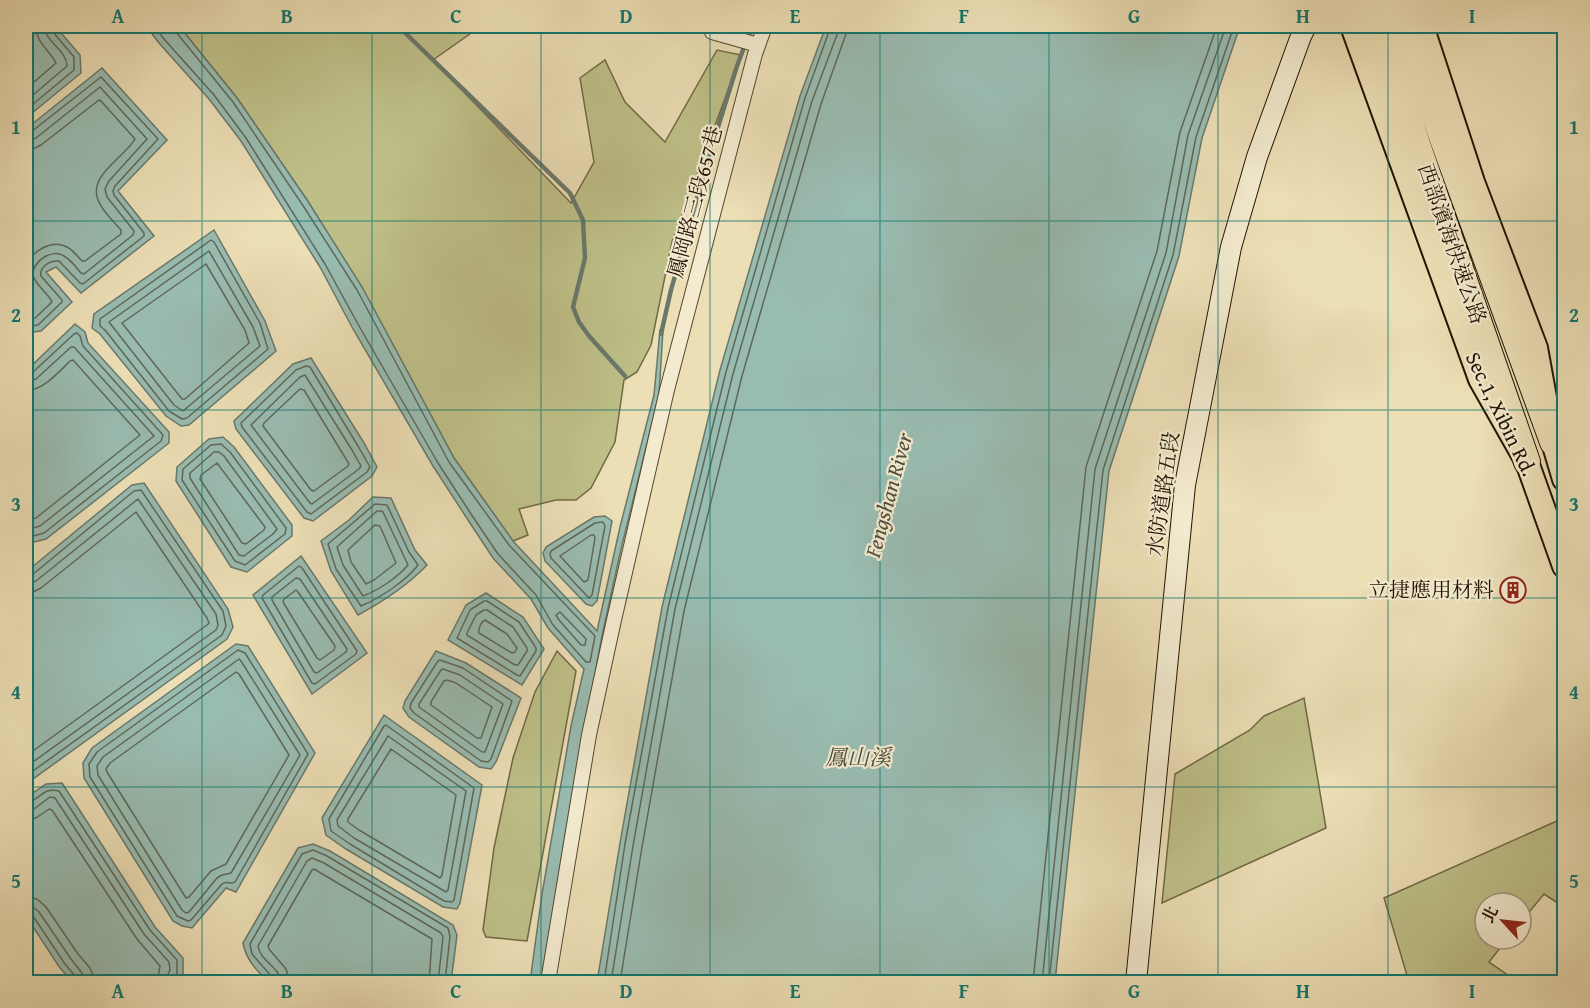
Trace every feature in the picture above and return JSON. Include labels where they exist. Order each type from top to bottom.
[{"type":"highway","name":"西部濱海快速公路","points":[[1376,26],[1527,462]]},
{"type":"highway","name":"西部濱海快速公路","points":[[1402,26],[1553,442]]},
{"type":"main road","name":"Sec.1, Xibin Rd.","points":[[1352,26],[1480,379],[1527,462],[1564,566]]},
{"type":"main road","name":"Sec.1, Xibin Rd.","points":[[1422,26],[1473,182],[1536,348],[1553,442],[1564,479]]},
{"type":"street","name":"鳳岡路三段657巷","points":[[548,982],[589,735],[668,390],[758,45],[765,26]]},
{"type":"street","name":"水防道路五段","points":[[1136,982],[1185,485],[1231,248],[1257,157],[1306,26]]},
{"type":"street","points":[[712,32],[758,45]]},
{"type":"green space","points":[[179,26],[481,26],[433,60],[571,203],[594,162],[580,78],[605,60],[625,102],[665,142],[717,50],[741,55],[672,242],[651,345],[637,372],[624,380],[615,442],[591,488],[576,500],[556,500],[519,509],[528,535],[513,541],[454,458],[362,288],[307,200],[237,98]]},
{"type":"green space","points":[[557,651],[576,671],[527,941],[486,937],[483,930],[494,848],[513,758],[535,692]]},
{"type":"green space","points":[[1304,698],[1326,828],[1162,903],[1175,774],[1250,730],[1264,716]]},
{"type":"green space","points":[[1559,820],[1564,830],[1564,907],[1544,894],[1533,907],[1533,891],[1473,891],[1473,951],[1498,951],[1489,962],[1518,982],[1409,982],[1384,898]]},
{"type":"water","points":[[26,26],[55,26],[80,55],[81,73],[26,118]]},
{"type":"water","points":[[146,26],[179,26],[237,98],[307,200],[362,287],[454,458],[513,541],[597,631],[620,527],[654,395],[660,330],[663,330],[659,395],[602,636],[564,842],[542,982],[530,982],[542,894],[571,726],[584,669],[548,628],[531,599],[493,558],[468,520],[433,466],[353,329],[320,267],[241,141],[209,99]]},
{"type":"water","name":"鳳山溪","points":[[826,26],[1240,26],[1202,138],[1179,256],[1109,471],[1055,982],[597,982],[662,607],[720,370],[800,96]]},
{"type":"water","points":[[102,68],[167,140],[118,191],[154,236],[81,293],[56,267],[46,272],[72,302],[41,331],[26,333],[26,129]]},
{"type":"water","points":[[214,230],[265,321],[276,351],[189,425],[181,426],[166,416],[100,334],[92,328],[94,314]]},
{"type":"water","points":[[75,324],[85,332],[88,343],[169,432],[169,443],[46,539],[26,544],[26,371]]},
{"type":"water","points":[[311,358],[377,467],[372,476],[313,521],[304,518],[236,429],[234,421],[293,364]]},
{"type":"water","points":[[223,437],[234,447],[292,525],[292,536],[247,572],[231,567],[176,481],[177,467],[209,439]]},
{"type":"water","points":[[144,483],[228,609],[233,627],[227,639],[26,784],[26,572],[132,485]]},
{"type":"water","points":[[373,497],[391,498],[415,550],[427,565],[395,593],[358,615],[331,571],[321,541],[349,520]]},
{"type":"water","points":[[605,516],[612,521],[597,601],[592,606],[586,604],[545,561],[543,553],[546,547],[594,517]]},
{"type":"water","points":[[301,556],[367,653],[312,694],[253,595]]},
{"type":"water","points":[[486,593],[523,617],[544,649],[522,685],[448,640],[466,605]]},
{"type":"water","points":[[236,644],[248,646],[315,753],[236,892],[226,888],[192,928],[173,921],[84,778],[83,763],[92,748]]},
{"type":"water","points":[[436,651],[466,663],[521,698],[496,762],[491,769],[479,767],[409,717],[403,708]]},
{"type":"water","points":[[384,715],[482,785],[457,909],[443,907],[326,835],[322,818]]},
{"type":"water","points":[[62,783],[155,927],[183,958],[183,977],[176,982],[73,982],[60,968],[26,916],[26,798],[46,784]]},
{"type":"water","points":[[313,844],[330,851],[453,925],[457,935],[451,982],[271,982],[261,974],[249,960],[243,943],[298,848]]},
{"type":"waterway","points":[[398,26],[570,193],[583,220],[585,258],[573,307],[579,322],[589,336],[625,376]]},
{"type":"waterway","points":[[661,334],[708,159],[752,26]]},
{"type":"place","name":"立捷應用材料","points":[[1513,590]]},
{"type":"water label","name":"Fengshan River","points":[[888,495]]}]
